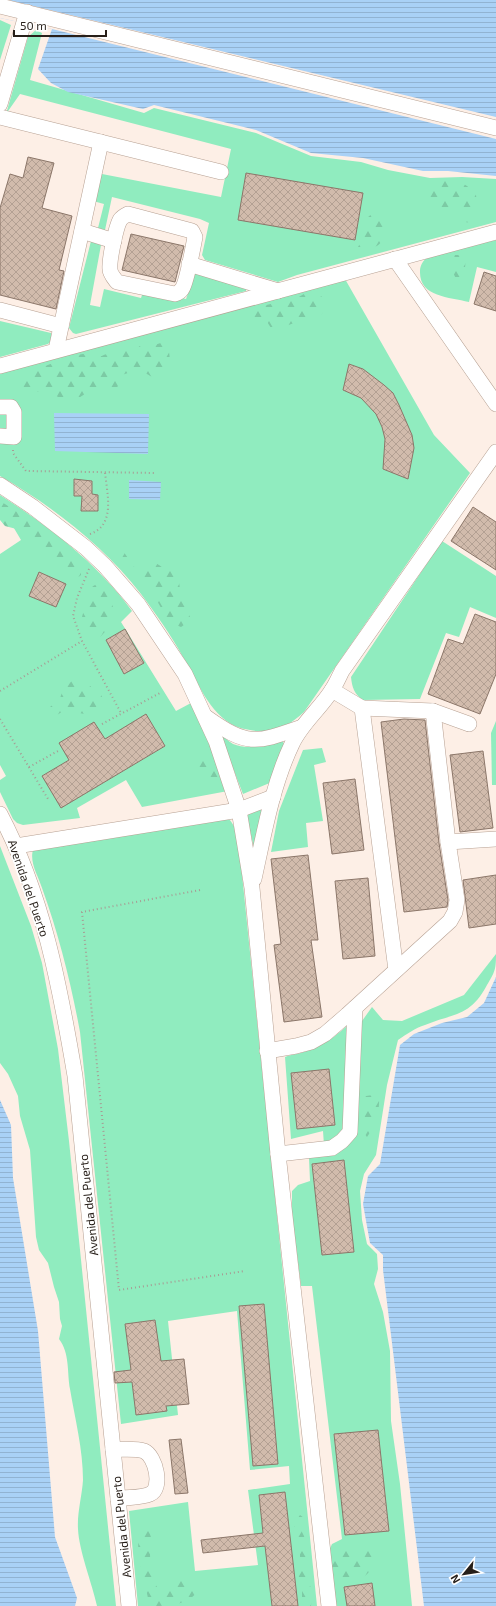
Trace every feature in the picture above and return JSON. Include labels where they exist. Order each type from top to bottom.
[{"type":"street","points":[[0,6],[496,128]]},
{"type":"street","points":[[0,104],[27,12]]},
{"type":"street","points":[[0,117],[220,172]]},
{"type":"street","points":[[56,350],[101,142]]},
{"type":"street","points":[[128,214],[192,231],[195,237],[190,264],[184,288],[180,292],[174,294],[117,282],[112,276],[110,268],[114,241],[123,216],[128,214]]},
{"type":"street","points":[[82,231],[114,241]]},
{"type":"street","points":[[0,366],[496,232]]},
{"type":"street","points":[[395,259],[496,404]]},
{"type":"street","points":[[190,264],[278,291]]},
{"type":"street","points":[[0,310],[61,326]]},
{"type":"street","points":[[0,407],[11,407],[14,412],[7,436]]},
{"type":"street","points":[[252,888],[273,797],[292,742],[302,727],[332,690],[342,671],[496,452]]},
{"type":"street","points":[[0,486],[33,507],[71,536],[105,566],[122,584],[176,658],[185,674],[205,716],[227,772],[239,810],[252,888],[278,1154],[329,1606]]},
{"type":"street","points":[[332,690],[362,708],[433,711],[469,724]]},
{"type":"street","points":[[362,708],[396,970]]},
{"type":"street","points":[[267,1051],[311,1042],[325,1034],[450,921],[455,912],[457,900],[448,842],[433,711]]},
{"type":"street","points":[[205,716],[224,730],[241,737],[255,740],[272,738],[302,727]]},
{"type":"street","points":[[16,846],[239,810],[273,797]]},
{"type":"street","name":"Avenida del Puerto","points":[[0,814],[16,846],[44,928],[62,1000],[75,1076],[128,1606]]},
{"type":"street","points":[[448,842],[496,838]]},
{"type":"street","points":[[278,1154],[332,1148],[342,1141],[350,1132],[355,1008]]},
{"type":"street","points":[[113,1449],[143,1451],[150,1455],[154,1461],[157,1484],[155,1490],[151,1494],[118,1499]]},
{"type":"path","points":[[7,436],[13,453],[26,471],[156,473]]},
{"type":"path","points":[[84,536],[95,532],[105,524],[109,512],[105,472]]},
{"type":"path","points":[[89,569],[77,598],[73,616],[82,642],[122,713]]},
{"type":"path","points":[[0,691],[82,642]]},
{"type":"path","points":[[102,724],[160,693]]},
{"type":"path","points":[[0,719],[48,799]]},
{"type":"path","points":[[29,767],[58,751]]},
{"type":"path","points":[[200,890],[82,912],[119,1290],[245,1271]]},
{"type":"green space","points":[[0,20],[11,25],[0,60]]},
{"type":"green space","points":[[36,30],[42,33],[30,80],[144,113],[154,108],[256,133],[311,156],[361,162],[388,170],[430,178],[462,177],[496,179],[496,222],[297,275],[278,282],[205,260],[202,255],[209,223],[200,219],[112,197],[105,230],[98,228],[104,204],[93,201],[99,178],[102,174],[221,197],[231,149],[20,94],[6,114],[28,37]]},
{"type":"green space","points":[[441,180],[458,181],[467,186],[476,195],[472,223],[465,222],[459,211],[453,210],[448,212],[437,204],[433,198],[427,197],[426,191],[428,185]]},
{"type":"green space","points":[[374,212],[383,216],[389,224],[385,237],[382,242],[373,248],[355,252],[364,237],[367,218]]},
{"type":"green space","points":[[496,240],[496,272],[477,267],[469,302],[444,297],[430,291],[424,286],[421,280],[420,271],[422,263],[426,259],[451,249]]},
{"type":"green space","points":[[91,241],[101,245],[90,305],[100,307],[104,289],[141,298],[144,289],[186,299],[195,274],[198,271],[246,287],[246,291],[76,334],[69,328]]},
{"type":"green space","points":[[455,255],[464,255],[465,262],[464,271],[457,280],[452,268]]},
{"type":"green space","points":[[345,279],[434,435],[470,473],[304,712],[285,726],[273,731],[266,732],[242,728],[235,726],[226,720],[211,705],[204,696],[163,625],[141,594],[111,560],[94,543],[58,514],[39,500],[0,476],[0,372]]},
{"type":"green space","points":[[309,291],[316,291],[325,300],[323,312],[314,320],[298,322],[282,328],[271,328],[264,317],[244,320],[241,315],[245,310],[279,302],[292,301]]},
{"type":"green space","points":[[0,321],[51,333],[53,339],[48,344],[0,357]]},
{"type":"green space","points":[[146,342],[151,346],[164,342],[167,344],[170,363],[167,372],[160,379],[154,378],[140,371],[129,373],[122,375],[117,388],[111,391],[91,390],[74,401],[67,401],[43,390],[31,394],[24,392],[23,383],[26,375],[35,370],[83,354],[98,357],[115,350],[134,350]]},
{"type":"green space","points":[[0,495],[55,533],[72,547],[104,577],[132,611],[121,622],[176,711],[191,703],[207,735],[228,791],[142,807],[126,780],[77,808],[80,818],[23,825],[17,823],[13,819],[0,792],[0,780],[6,776],[0,765],[0,554],[21,540],[5,513],[0,509]]},
{"type":"green space","points":[[0,501],[64,545],[78,562],[81,568],[81,575],[76,579],[65,573],[43,549],[32,541],[24,531],[5,526],[0,520]]},
{"type":"green space","points":[[442,541],[496,576],[496,618],[470,607],[459,637],[446,633],[420,699],[363,700],[354,690],[351,677]]},
{"type":"green space","points":[[117,549],[123,551],[135,568],[142,570],[145,564],[150,563],[157,564],[163,568],[170,566],[177,567],[181,597],[190,617],[187,623],[181,627],[169,622],[147,583],[119,565],[113,555]]},
{"type":"green space","points":[[99,583],[112,603],[113,614],[108,628],[99,639],[92,639],[83,626],[82,617],[92,587]]},
{"type":"green space","points":[[75,678],[83,678],[92,688],[99,690],[102,697],[102,703],[85,714],[79,713],[74,708],[68,708],[57,715],[50,713],[50,707],[60,699],[64,690]]},
{"type":"green space","points":[[496,721],[496,785],[492,785],[491,733]]},
{"type":"green space","points":[[219,732],[233,744],[246,747],[258,746],[282,739],[285,747],[272,782],[243,794]]},
{"type":"green space","points":[[322,748],[326,762],[314,765],[323,821],[306,823],[308,847],[271,852],[279,811],[303,750]]},
{"type":"green space","points":[[201,756],[208,756],[221,781],[215,788],[207,778],[195,773],[194,767]]},
{"type":"green space","points":[[262,802],[260,824],[254,848],[245,809]]},
{"type":"green space","points":[[229,819],[235,828],[239,845],[317,1606],[138,1606],[129,1511],[188,1502],[195,1571],[258,1565],[248,1490],[290,1484],[289,1466],[250,1470],[237,1311],[168,1321],[178,1415],[121,1424],[80,1032],[64,959],[54,923],[34,868],[32,852],[34,847]]},
{"type":"green space","points":[[0,846],[31,926],[42,963],[58,1049],[69,1141],[116,1606],[97,1606],[79,1538],[78,1523],[83,1468],[70,1389],[67,1357],[63,1345],[59,1339],[62,1326],[59,1302],[48,1263],[39,1250],[36,1237],[30,1150],[20,1116],[18,1096],[8,1074],[0,1063]]},
{"type":"green space","points":[[496,954],[495,967],[490,981],[481,995],[468,1009],[411,1031],[398,1040],[387,1085],[376,1155],[364,1174],[360,1191],[362,1220],[367,1244],[377,1254],[378,1269],[374,1284],[383,1312],[390,1351],[391,1421],[400,1484],[412,1606],[334,1606],[328,1553],[332,1544],[342,1539],[312,1286],[301,1286],[292,1215],[292,1191],[298,1185],[310,1181],[309,1158],[352,1137],[362,1021],[372,1007],[383,1020],[402,1021],[464,995]]},
{"type":"green space","points":[[348,1025],[344,1130],[337,1138],[324,1145],[323,1131],[291,1139],[285,1057],[320,1046]]},
{"type":"green space","points":[[366,1096],[379,1096],[379,1107],[375,1122],[367,1137],[361,1129],[365,1123],[363,1102]]},
{"type":"green space","points":[[300,1515],[304,1518],[305,1525],[301,1530],[307,1549],[307,1574],[312,1593],[311,1606],[302,1606],[302,1589],[298,1575],[300,1554],[294,1541],[294,1527],[295,1520]]},
{"type":"green space","points":[[145,1526],[151,1536],[151,1566],[157,1587],[164,1589],[178,1576],[190,1584],[197,1584],[199,1590],[189,1599],[177,1604],[149,1606],[140,1564],[138,1543],[140,1533]]},
{"type":"green space","points":[[347,1548],[350,1552],[358,1552],[363,1550],[368,1551],[377,1558],[373,1567],[364,1577],[351,1582],[338,1582],[334,1580],[333,1576],[332,1568],[334,1557],[338,1550]]},
{"type":"water","points":[[0,0],[496,0],[496,176],[448,171],[423,171],[363,158],[311,153],[256,130],[154,105],[143,109],[68,92],[51,83],[38,69],[52,29],[0,18]]},
{"type":"water","points":[[54,413],[149,414],[148,454],[55,451]]},
{"type":"water","points":[[129,480],[161,482],[160,500],[129,499]]},
{"type":"water","points":[[496,977],[496,1606],[424,1606],[383,1270],[383,1255],[370,1243],[363,1204],[368,1176],[380,1164],[400,1045],[414,1034],[442,1023],[467,1017],[484,1003]]},
{"type":"water","points":[[0,1100],[11,1125],[13,1178],[38,1331],[55,1537],[77,1598],[75,1606],[0,1606]]},
{"type":"pier","points":[[0,0],[8,0],[496,117],[496,139],[52,29],[0,18]]},
{"type":"building","points":[[28,157],[54,163],[42,208],[72,216],[59,270],[64,271],[56,309],[0,295],[0,208],[10,174],[23,178]]},
{"type":"building","points":[[246,173],[363,193],[355,240],[238,220]]},
{"type":"building","points":[[131,234],[184,246],[175,282],[122,270]]},
{"type":"building","points":[[484,272],[496,276],[496,311],[474,304]]},
{"type":"building","points":[[349,364],[363,369],[393,393],[412,435],[414,448],[408,479],[383,469],[385,439],[382,427],[376,414],[361,398],[343,390]]},
{"type":"building","points":[[74,479],[92,481],[92,494],[98,495],[98,511],[81,511],[82,496],[74,496]]},
{"type":"building","points":[[473,507],[496,522],[496,570],[451,541]]},
{"type":"building","points":[[39,572],[66,584],[56,607],[29,596]]},
{"type":"building","points":[[475,614],[496,622],[496,674],[480,714],[428,694],[448,639],[463,644]]},
{"type":"building","points":[[125,629],[144,663],[124,674],[106,640]]},
{"type":"building","points":[[146,714],[165,746],[61,808],[42,776],[69,760],[59,743],[94,722],[105,739]]},
{"type":"building","points":[[404,719],[425,720],[439,843],[448,900],[447,907],[404,912],[381,722]]},
{"type":"building","points":[[483,751],[493,828],[460,832],[450,755]]},
{"type":"building","points":[[355,779],[364,850],[332,854],[323,783]]},
{"type":"building","points":[[308,855],[318,940],[311,940],[322,1017],[284,1022],[274,945],[281,944],[271,859]]},
{"type":"building","points":[[496,875],[496,924],[469,928],[463,880]]},
{"type":"building","points":[[368,878],[375,956],[343,959],[335,881]]},
{"type":"building","points":[[329,1069],[335,1125],[297,1129],[291,1073]]},
{"type":"building","points":[[344,1160],[354,1252],[322,1255],[312,1164]]},
{"type":"building","points":[[264,1304],[278,1464],[253,1466],[239,1306]]},
{"type":"building","points":[[155,1320],[161,1361],[184,1359],[189,1404],[166,1406],[167,1411],[136,1415],[132,1382],[115,1383],[114,1372],[131,1370],[125,1324]]},
{"type":"building","points":[[378,1430],[389,1531],[345,1535],[334,1434]]},
{"type":"building","points":[[181,1439],[188,1493],[175,1494],[169,1440]]},
{"type":"building","points":[[285,1492],[298,1606],[272,1606],[265,1546],[203,1553],[201,1540],[263,1533],[259,1495]]},
{"type":"building","points":[[372,1583],[375,1606],[347,1606],[344,1587]]}]
